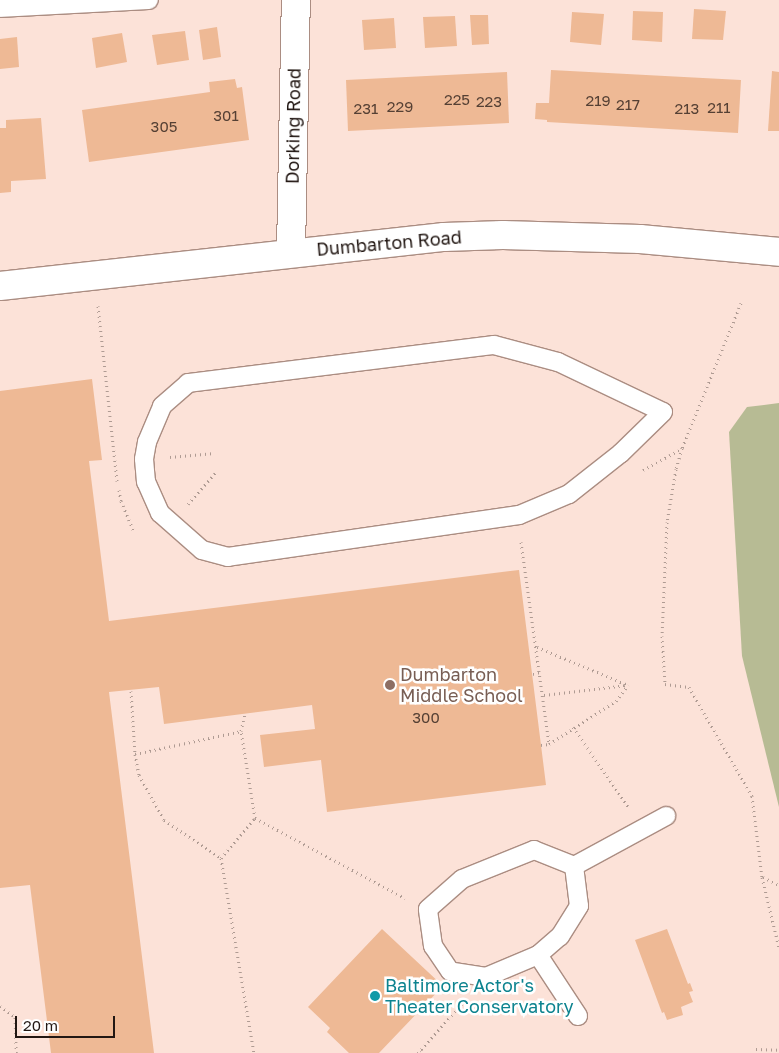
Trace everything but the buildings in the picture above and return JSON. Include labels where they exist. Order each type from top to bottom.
[{"type":"street","name":"Dorking Road","points":[[290,252],[296,0]]},
{"type":"street","name":"Dumbarton Road","points":[[0,286],[290,252],[444,237],[503,235],[640,238],[779,252]]},
{"type":"lane","points":[[0,8],[149,0]]},
{"type":"lane","points":[[494,345],[558,362],[663,412],[621,453],[569,494],[518,515],[228,556],[202,550],[171,524],[160,513],[146,482],[144,459],[147,442],[162,406],[188,384],[494,345]]},
{"type":"lane","points":[[574,866],[579,906],[560,936],[538,955],[486,977],[450,971],[433,946],[428,909],[462,879],[534,850],[574,866],[666,816]]},
{"type":"lane","points":[[538,955],[578,1016]]},
{"type":"path","points":[[741,303],[682,448],[676,468],[667,522],[662,636],[665,684],[689,687],[752,796],[762,877],[779,948]]},
{"type":"path","points":[[98,304],[117,477],[121,501],[134,532]]},
{"type":"path","points":[[171,524],[217,471]]},
{"type":"path","points":[[521,542],[544,696],[549,744]]},
{"type":"path","points":[[536,647],[628,685]]},
{"type":"path","points":[[532,674],[540,672]]},
{"type":"path","points":[[544,696],[628,685]]},
{"type":"path","points":[[541,745],[549,744],[616,701],[628,685]]},
{"type":"path","points":[[131,691],[135,754],[139,775],[164,820],[221,858],[254,1053]]},
{"type":"path","points":[[245,713],[241,731],[256,818]]},
{"type":"path","points":[[573,728],[644,829]]},
{"type":"path","points":[[135,754],[241,731]]},
{"type":"path","points":[[221,858],[256,818]]},
{"type":"path","points":[[256,818],[428,909]]},
{"type":"path","points":[[762,877],[779,885]]},
{"type":"path","points":[[425,1053],[419,1051],[486,977]]},
{"type":"path","points":[[0,1006],[15,1017],[16,1053]]},
{"type":"path","points":[[756,1048],[779,1050]]},
{"type":"green space","points":[[779,403],[779,807],[742,656],[729,432],[747,407]]},
{"type":"place","name":"Dumbarton Middle School","points":[[390,685]]},
{"type":"place","name":"Baltimore Actor's Theater Conservatory","points":[[375,996]]}]
